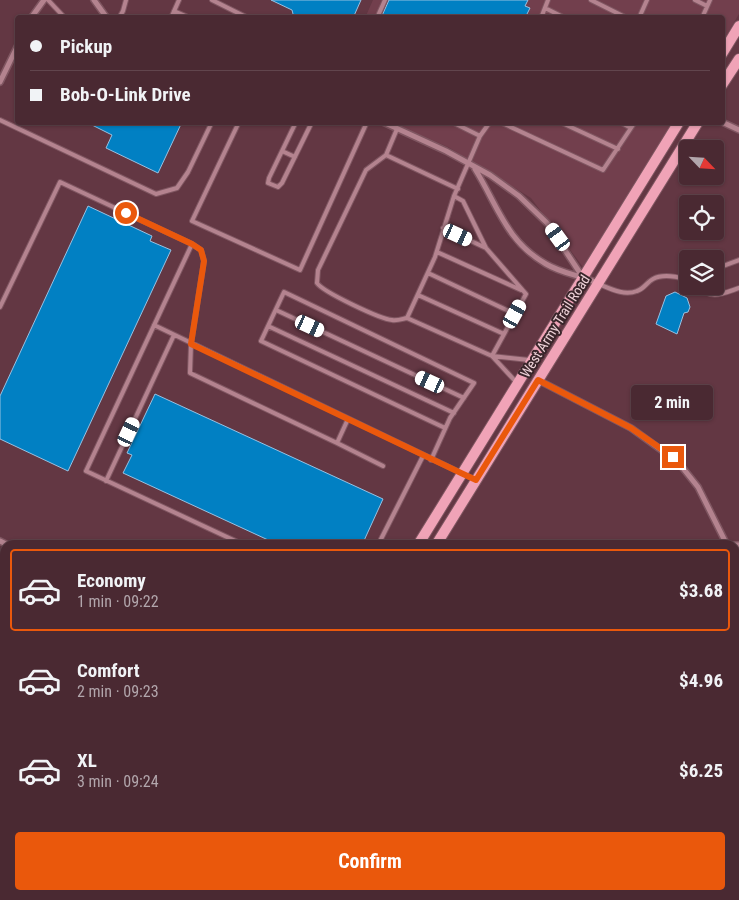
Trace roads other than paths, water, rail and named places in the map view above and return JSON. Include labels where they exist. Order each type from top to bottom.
[{"type":"main road","points":[[725,49],[739,26]]},
{"type":"main road","points":[[725,80],[739,59]]},
{"type":"main road","name":"West Army Trail Road","points":[[421,540],[582,276],[677,125]]},
{"type":"main road","name":"West Army Trail Road","points":[[439,540],[696,125]]},
{"type":"street","points":[[32,15],[44,0]]},
{"type":"street","points":[[94,0],[105,15]]},
{"type":"street","points":[[0,82],[15,51]]},
{"type":"street","points":[[725,123],[739,130]]},
{"type":"street","points":[[389,125],[490,175],[520,196],[547,223],[582,276]]},
{"type":"street","points":[[475,169],[505,226],[522,247],[546,264],[566,274],[582,276],[597,283]]},
{"type":"street","points":[[538,380],[631,428],[678,462],[698,487],[724,540]]},
{"type":"lane","points":[[48,0],[62,15]]},
{"type":"lane","points":[[120,15],[126,0]]},
{"type":"lane","points":[[172,15],[179,0]]},
{"type":"lane","points":[[212,0],[242,15]]},
{"type":"lane","points":[[378,15],[385,0]]},
{"type":"lane","points":[[542,15],[548,0]]},
{"type":"lane","points":[[591,0],[621,15]]},
{"type":"lane","points":[[639,15],[646,0]]},
{"type":"lane","points":[[695,0],[707,6]]},
{"type":"lane","points":[[703,15],[710,0]]},
{"type":"lane","points":[[545,8],[559,15]]},
{"type":"lane","points":[[174,11],[183,15]]},
{"type":"lane","points":[[0,120],[156,194],[177,188],[188,172],[211,125]]},
{"type":"lane","points":[[237,125],[192,221],[300,270],[366,125]]},
{"type":"lane","points":[[295,125],[268,183],[274,187],[278,187],[282,183],[311,125]]},
{"type":"lane","points":[[458,125],[480,136]]},
{"type":"lane","points":[[407,318],[437,252],[454,196],[480,136],[488,125]]},
{"type":"lane","points":[[506,125],[603,170],[633,125]]},
{"type":"lane","points":[[566,125],[618,149]]},
{"type":"lane","points":[[626,125],[631,128]]},
{"type":"lane","points":[[397,129],[386,154],[366,170],[318,270],[317,283],[325,291],[386,319],[400,320],[407,318],[492,356],[531,360]]},
{"type":"lane","points":[[282,151],[295,157]]},
{"type":"lane","points":[[386,154],[458,189]]},
{"type":"lane","points":[[0,307],[60,182],[201,250],[204,261],[191,344],[190,372],[383,466]]},
{"type":"lane","points":[[454,196],[463,201],[487,248],[526,294],[492,356]]},
{"type":"lane","points":[[443,228],[487,248]]},
{"type":"lane","points":[[192,244],[86,471],[233,540]]},
{"type":"lane","points":[[437,252],[524,292]]},
{"type":"lane","points":[[724,266],[739,260]]},
{"type":"lane","points":[[428,273],[515,314]]},
{"type":"lane","points":[[597,283],[627,293],[639,291],[652,279],[663,276],[679,279]]},
{"type":"lane","points":[[724,293],[739,288]]},
{"type":"lane","points":[[431,460],[445,428],[474,383],[284,292],[261,341],[445,428]]},
{"type":"lane","points":[[418,295],[504,334]]},
{"type":"lane","points":[[276,310],[464,398]]},
{"type":"lane","points":[[154,325],[476,480]]},
{"type":"lane","points":[[268,326],[454,413]]},
{"type":"lane","points":[[106,481],[174,335]]},
{"type":"lane","points":[[492,356],[517,383]]},
{"type":"lane","points":[[337,444],[348,420]]},
{"type":"lane","points":[[381,540],[423,456]]}]
